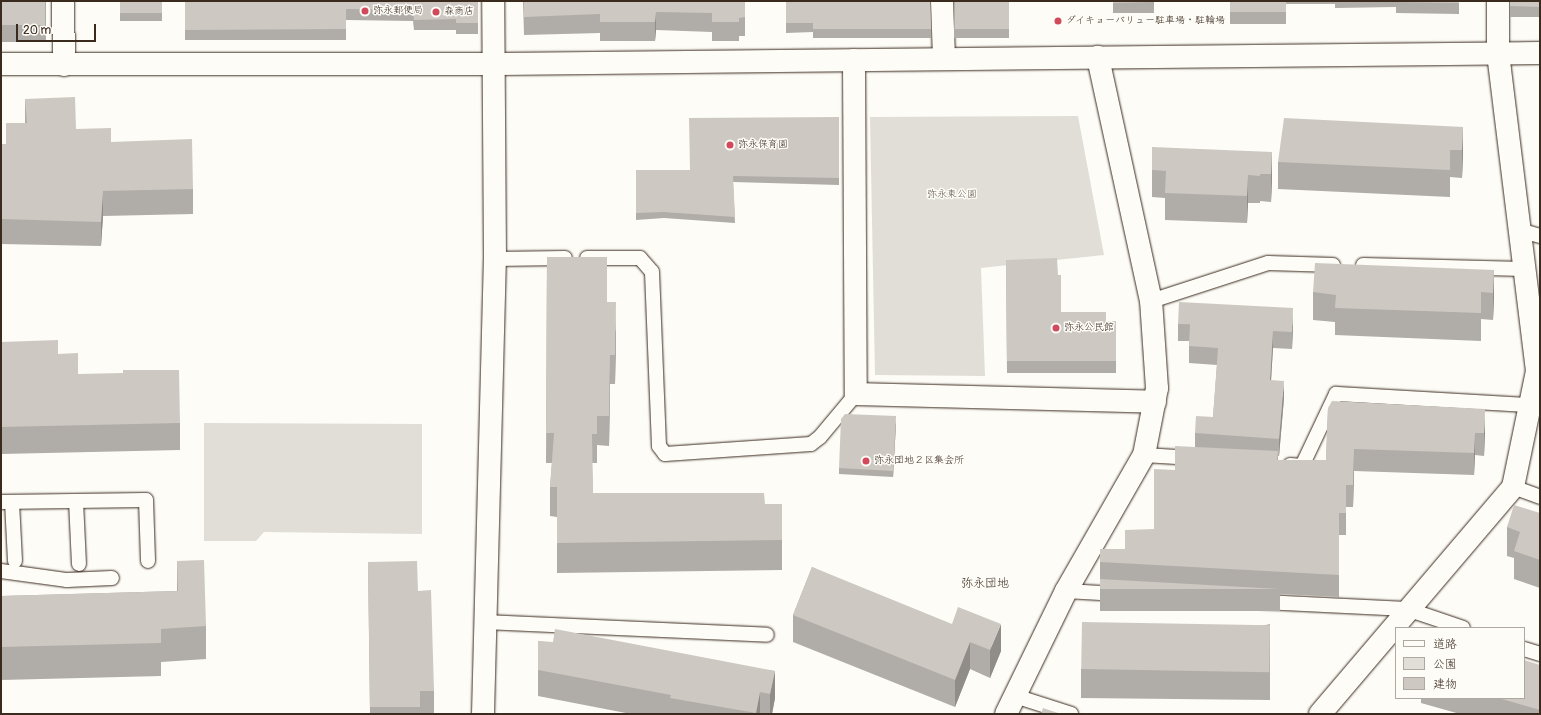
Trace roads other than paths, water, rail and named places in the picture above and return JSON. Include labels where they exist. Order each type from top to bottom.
[{"type":"street","points":[[63,1],[64,65]]},
{"type":"street","points":[[483,714],[495,259],[493,1]]},
{"type":"street","points":[[942,1],[944,58]]},
{"type":"street","points":[[1320,714],[1407,609],[1513,487],[1529,405],[1538,371],[1498,54],[1498,1]]},
{"type":"street","points":[[1,64],[493,64],[944,58],[1540,53]]},
{"type":"street","points":[[1011,705],[1066,591],[1144,455],[1157,388],[1151,301],[1098,57]]},
{"type":"street","points":[[854,60],[856,394],[1155,402]]},
{"type":"lane","points":[[1520,230],[1540,236]]},
{"type":"lane","points":[[495,259],[640,258],[652,272],[659,446],[665,454],[811,444],[820,437],[856,394]]},
{"type":"lane","points":[[1151,301],[1268,263],[1524,269]]},
{"type":"lane","points":[[1278,464],[1302,466],[1336,394],[1529,405]]},
{"type":"lane","points":[[1144,455],[1207,459]]},
{"type":"lane","points":[[1513,487],[1540,497]]},
{"type":"lane","points":[[15,561],[7,502],[146,500],[148,561]]},
{"type":"lane","points":[[76,501],[79,564]]},
{"type":"lane","points":[[1,571],[67,580],[112,578]]},
{"type":"lane","points":[[1066,591],[1130,594]]},
{"type":"lane","points":[[1249,601],[1407,609],[1460,627]]},
{"type":"lane","points":[[486,622],[767,635]]},
{"type":"lane","points":[[1525,648],[1540,654]]},
{"type":"lane","points":[[1011,705],[1071,714]]},
{"type":"place","name":"弥永郵便局","points":[[365,11]]},
{"type":"place","name":"森商店","points":[[436,12]]},
{"type":"place","name":"ダイキョーバリュー駐車場・駐輪場","points":[[1058,21]]},
{"type":"place","name":"弥永保育園","points":[[730,145]]},
{"type":"place","name":"弥永公民館","points":[[1056,328]]},
{"type":"place","name":"弥永団地２区集会所","points":[[866,461]]},
{"type":"district","name":"弥永団地","points":[[985,584]]},
{"type":"park label","name":"弥永東公園","points":[[952,195]]}]
